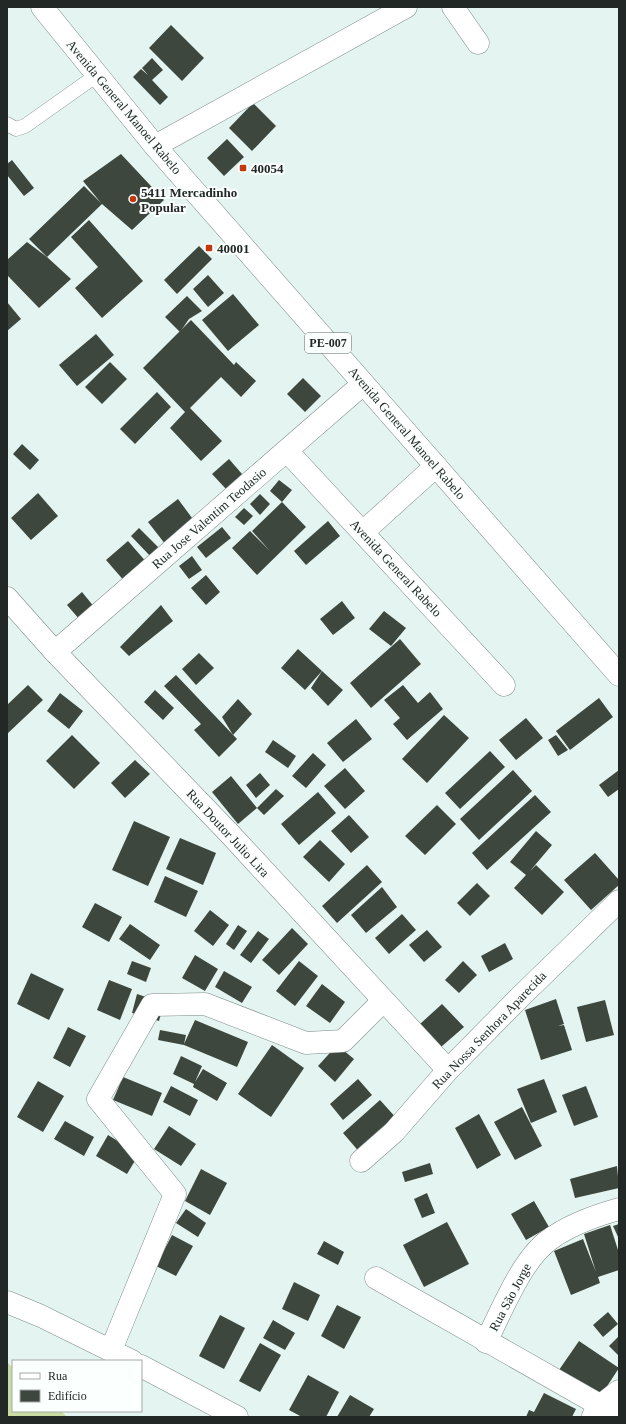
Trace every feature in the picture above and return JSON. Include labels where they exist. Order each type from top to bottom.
[{"type":"street","name":"Avenida General Manoel Rabelo","points":[[42,7],[155,146],[619,675]]},
{"type":"street","points":[[155,146],[406,7]]},
{"type":"street","points":[[453,7],[478,43]]},
{"type":"street","name":"Rua Jose Valentim Teodasio","points":[[55,652],[363,384]]},
{"type":"street","name":"Avenida General Rabelo","points":[[287,451],[504,685]]},
{"type":"street","points":[[363,532],[436,466]]},
{"type":"street","name":"Rua Doutor Julio Lira","points":[[7,598],[55,652],[229,833],[448,1070]]},
{"type":"street","name":"Rua Nossa Senhora Aparecida","points":[[361,1162],[394,1132],[448,1070],[520,997],[619,901]]},
{"type":"street","points":[[111,1350],[175,1194],[98,1099],[152,1005],[205,1004],[306,1043],[343,1041],[384,1001]]},
{"type":"street","name":"Rua São Jorge","points":[[486,1342],[510,1292],[531,1258],[548,1240],[578,1223],[619,1210]]},
{"type":"street","points":[[376,1278],[486,1342],[596,1412],[619,1416]]},
{"type":"street","points":[[7,1302],[41,1316],[130,1360]]},
{"type":"street","points":[[142,1367],[237,1417]]},
{"type":"street","points":[[596,1412],[619,1391]]},
{"type":"lane","points":[[7,124],[16,129],[25,126],[97,75]]},
{"type":"green space","points":[[7,1362],[12,1367],[12,1412],[62,1412],[67,1417],[7,1417]]},
{"type":"building","points":[[171,25],[204,58],[182,81],[149,48]]},
{"type":"building","points":[[152,58],[163,70],[152,80],[168,97],[160,105],[133,77],[141,69],[148,75],[142,68]]},
{"type":"building","points":[[253,103],[276,126],[252,151],[229,128]]},
{"type":"building","points":[[227,139],[244,157],[224,176],[207,158]]},
{"type":"building","points":[[121,154],[164,200],[132,230],[102,204],[47,257],[29,239],[84,186],[101,203],[83,181]]},
{"type":"building","points":[[12,160],[34,188],[24,196],[7,175],[7,164]]},
{"type":"building","points":[[89,220],[143,281],[102,318],[75,288],[98,267],[71,237]]},
{"type":"building","points":[[27,242],[47,257],[71,279],[39,308],[7,275],[7,260]]},
{"type":"building","points":[[199,246],[212,259],[177,294],[164,280]]},
{"type":"building","points":[[208,275],[224,293],[208,307],[193,289]]},
{"type":"building","points":[[233,294],[259,325],[228,351],[202,320]]},
{"type":"building","points":[[187,296],[202,311],[189,319],[180,332],[165,317]]},
{"type":"building","points":[[7,302],[21,319],[7,331]]},
{"type":"building","points":[[191,320],[234,365],[236,362],[256,381],[241,397],[221,377],[190,408],[222,441],[201,461],[170,428],[185,412],[143,368]]},
{"type":"building","points":[[96,334],[114,355],[77,386],[59,365]]},
{"type":"building","points":[[110,362],[127,379],[102,404],[85,387]]},
{"type":"building","points":[[303,378],[321,396],[305,412],[287,394]]},
{"type":"building","points":[[157,392],[171,407],[135,444],[120,429]]},
{"type":"building","points":[[22,444],[39,460],[30,470],[13,454]]},
{"type":"building","points":[[229,459],[242,474],[226,489],[212,474]]},
{"type":"building","points":[[279,480],[292,490],[282,502],[270,491]]},
{"type":"building","points":[[38,493],[58,516],[31,540],[11,518]]},
{"type":"building","points":[[260,494],[270,504],[260,515],[250,504]]},
{"type":"building","points":[[178,499],[198,526],[169,549],[148,522]]},
{"type":"building","points":[[282,502],[306,527],[257,575],[232,548],[250,531],[270,551],[252,531]]},
{"type":"building","points":[[244,508],[253,516],[244,525],[235,517]]},
{"type":"building","points":[[328,521],[340,536],[306,565],[294,551]]},
{"type":"building","points":[[222,527],[231,538],[206,558],[197,547]]},
{"type":"building","points":[[139,528],[162,551],[153,559],[131,536]]},
{"type":"building","points":[[128,541],[148,564],[126,583],[106,560]]},
{"type":"building","points":[[192,556],[202,570],[189,579],[179,566]]},
{"type":"building","points":[[206,575],[220,592],[206,605],[191,588]]},
{"type":"building","points":[[82,592],[95,608],[80,620],[67,605]]},
{"type":"building","points":[[342,601],[355,618],[333,635],[320,619]]},
{"type":"building","points":[[161,605],[173,621],[129,656],[120,647]]},
{"type":"building","points":[[384,611],[406,628],[391,646],[369,629]]},
{"type":"building","points":[[400,639],[421,664],[371,708],[350,683]]},
{"type":"building","points":[[298,649],[322,671],[305,690],[281,668]]},
{"type":"building","points":[[199,653],[214,668],[196,685],[182,669]]},
{"type":"building","points":[[322,671],[343,690],[328,706],[311,688]]},
{"type":"building","points":[[176,675],[237,739],[219,757],[194,730],[201,724],[164,686]]},
{"type":"building","points":[[28,685],[43,700],[7,734],[7,705]]},
{"type":"building","points":[[403,685],[418,703],[430,692],[443,709],[407,740],[393,724],[400,718],[384,700]]},
{"type":"building","points":[[155,690],[174,708],[163,720],[144,702]]},
{"type":"building","points":[[60,693],[83,711],[69,729],[47,711]]},
{"type":"building","points":[[599,698],[613,717],[570,750],[556,731]]},
{"type":"building","points":[[238,699],[252,714],[233,735],[222,717]]},
{"type":"building","points":[[444,715],[469,738],[427,783],[402,759]]},
{"type":"building","points":[[526,718],[543,738],[516,760],[499,740]]},
{"type":"building","points":[[356,719],[372,739],[343,762],[327,743]]},
{"type":"building","points":[[72,735],[100,763],[74,789],[46,761]]},
{"type":"building","points":[[556,735],[568,750],[558,756],[548,740]]},
{"type":"building","points":[[273,740],[296,756],[288,768],[265,752]]},
{"type":"building","points":[[490,751],[505,767],[460,809],[445,793]]},
{"type":"building","points":[[313,753],[326,765],[306,788],[292,776]]},
{"type":"building","points":[[135,760],[150,774],[125,798],[111,783]]},
{"type":"building","points":[[345,768],[365,791],[345,809],[324,786]]},
{"type":"building","points":[[513,770],[532,791],[479,840],[460,819]]},
{"type":"building","points":[[619,770],[619,789],[608,797],[599,785]]},
{"type":"building","points":[[260,773],[270,785],[256,798],[246,785]]},
{"type":"building","points":[[231,776],[257,808],[238,824],[212,792]]},
{"type":"building","points":[[276,789],[284,796],[264,815],[257,808]]},
{"type":"building","points":[[318,792],[336,813],[299,845],[281,824]]},
{"type":"building","points":[[535,795],[551,812],[487,870],[472,853]]},
{"type":"building","points":[[437,805],[456,824],[425,855],[405,836]]},
{"type":"building","points":[[349,815],[369,837],[351,853],[331,831]]},
{"type":"building","points":[[134,821],[170,837],[148,886],[112,870]]},
{"type":"building","points":[[536,831],[552,845],[530,871],[536,865],[564,892],[542,915],[514,888],[526,875],[510,862]]},
{"type":"building","points":[[180,838],[216,853],[203,885],[166,869]]},
{"type":"building","points":[[320,840],[345,864],[329,882],[303,857]]},
{"type":"building","points":[[595,853],[619,880],[619,885],[591,910],[564,880]]},
{"type":"building","points":[[367,865],[382,882],[337,923],[322,906]]},
{"type":"building","points":[[165,876],[198,891],[186,917],[154,902]]},
{"type":"building","points":[[477,883],[490,896],[470,916],[457,903]]},
{"type":"building","points":[[382,887],[397,907],[366,933],[351,915]]},
{"type":"building","points":[[95,903],[122,917],[109,942],[82,927]]},
{"type":"building","points":[[210,910],[229,925],[213,946],[194,931]]},
{"type":"building","points":[[402,914],[416,930],[389,954],[375,938]]},
{"type":"building","points":[[130,924],[160,945],[150,960],[119,939]]},
{"type":"building","points":[[238,925],[247,931],[234,950],[226,944]]},
{"type":"building","points":[[292,928],[308,944],[279,975],[262,960]]},
{"type":"building","points":[[427,930],[442,947],[424,962],[409,945]]},
{"type":"building","points":[[258,931],[269,939],[251,963],[240,955]]},
{"type":"building","points":[[505,943],[513,959],[489,972],[481,956]]},
{"type":"building","points":[[195,955],[218,969],[205,991],[182,978]]},
{"type":"building","points":[[132,961],[151,968],[146,982],[127,974]]},
{"type":"building","points":[[299,961],[318,976],[295,1006],[276,991]]},
{"type":"building","points":[[463,961],[477,975],[459,993],[445,980]]},
{"type":"building","points":[[224,971],[252,987],[242,1003],[215,987]]},
{"type":"building","points":[[31,973],[64,989],[49,1020],[17,1004]]},
{"type":"building","points":[[109,980],[132,989],[120,1020],[97,1010]]},
{"type":"building","points":[[322,984],[345,1002],[330,1023],[306,1006]]},
{"type":"building","points":[[137,994],[164,1003],[159,1021],[132,1013]]},
{"type":"building","points":[[556,999],[564,1024],[558,1026],[564,1025],[572,1050],[541,1060],[525,1010]]},
{"type":"building","points":[[605,1000],[614,1035],[586,1042],[577,1007]]},
{"type":"building","points":[[442,1004],[464,1027],[441,1047],[420,1024]]},
{"type":"building","points":[[195,1020],[248,1042],[237,1067],[184,1045],[158,1040],[160,1030],[186,1035],[184,1044]]},
{"type":"building","points":[[68,1027],[86,1036],[70,1067],[53,1058]]},
{"type":"building","points":[[272,1045],[304,1068],[271,1117],[238,1094]]},
{"type":"building","points":[[337,1045],[354,1059],[335,1082],[318,1066]]},
{"type":"building","points":[[181,1056],[202,1066],[195,1082],[203,1069],[227,1083],[217,1101],[193,1087],[194,1084],[173,1074]]},
{"type":"building","points":[[123,1077],[162,1093],[152,1116],[113,1100]]},
{"type":"building","points":[[358,1079],[372,1095],[343,1120],[330,1104]]},
{"type":"building","points":[[544,1079],[557,1112],[531,1123],[517,1089]]},
{"type":"building","points":[[38,1081],[64,1096],[43,1132],[17,1117]]},
{"type":"building","points":[[171,1086],[198,1100],[190,1116],[163,1102]]},
{"type":"building","points":[[586,1086],[598,1117],[574,1126],[562,1095]]},
{"type":"building","points":[[380,1100],[398,1120],[361,1154],[343,1133]]},
{"type":"building","points":[[522,1107],[542,1146],[515,1160],[494,1122]]},
{"type":"building","points":[[479,1114],[501,1155],[477,1169],[455,1128]]},
{"type":"building","points":[[65,1121],[94,1137],[84,1156],[54,1139]]},
{"type":"building","points":[[169,1126],[196,1144],[181,1166],[154,1149]]},
{"type":"building","points":[[108,1135],[139,1154],[127,1174],[96,1156]]},
{"type":"building","points":[[430,1163],[433,1174],[405,1182],[402,1172]]},
{"type":"building","points":[[617,1166],[619,1188],[575,1198],[570,1179]]},
{"type":"building","points":[[201,1169],[227,1183],[210,1215],[185,1201]]},
{"type":"building","points":[[427,1193],[435,1213],[422,1218],[414,1199]]},
{"type":"building","points":[[534,1201],[549,1227],[526,1240],[511,1214]]},
{"type":"building","points":[[186,1209],[206,1223],[198,1237],[176,1223]]},
{"type":"building","points":[[447,1222],[469,1264],[424,1287],[403,1245]]},
{"type":"building","points":[[619,1224],[619,1239],[613,1226]]},
{"type":"building","points":[[610,1225],[619,1253],[619,1270],[598,1277],[600,1283],[571,1295],[554,1251],[583,1239],[596,1272],[584,1234]]},
{"type":"building","points":[[172,1235],[193,1246],[176,1276],[156,1266]]},
{"type":"building","points":[[324,1241],[344,1252],[338,1265],[317,1254]]},
{"type":"building","points":[[294,1282],[320,1295],[308,1321],[282,1309]]},
{"type":"building","points":[[337,1305],[361,1317],[344,1349],[321,1336]]},
{"type":"building","points":[[608,1312],[618,1324],[603,1337],[593,1325]]},
{"type":"building","points":[[220,1315],[245,1328],[224,1369],[199,1356]]},
{"type":"building","points":[[273,1320],[295,1333],[285,1350],[263,1338]]},
{"type":"building","points":[[619,1336],[619,1356],[609,1346]]},
{"type":"building","points":[[579,1341],[619,1368],[600,1397],[559,1370]]},
{"type":"building","points":[[260,1343],[281,1355],[260,1392],[239,1381]]},
{"type":"building","points":[[308,1375],[339,1392],[326,1417],[302,1417],[289,1410]]},
{"type":"building","points":[[544,1393],[576,1409],[572,1417],[526,1417],[529,1410],[534,1412]]},
{"type":"building","points":[[350,1395],[374,1409],[369,1417],[337,1417]]},
{"type":"place","name":"40054","points":[[243,168]]},
{"type":"place","name":"5411 Mercadinho Popular","points":[[133,199]]},
{"type":"place","name":"40001","points":[[209,248]]}]
